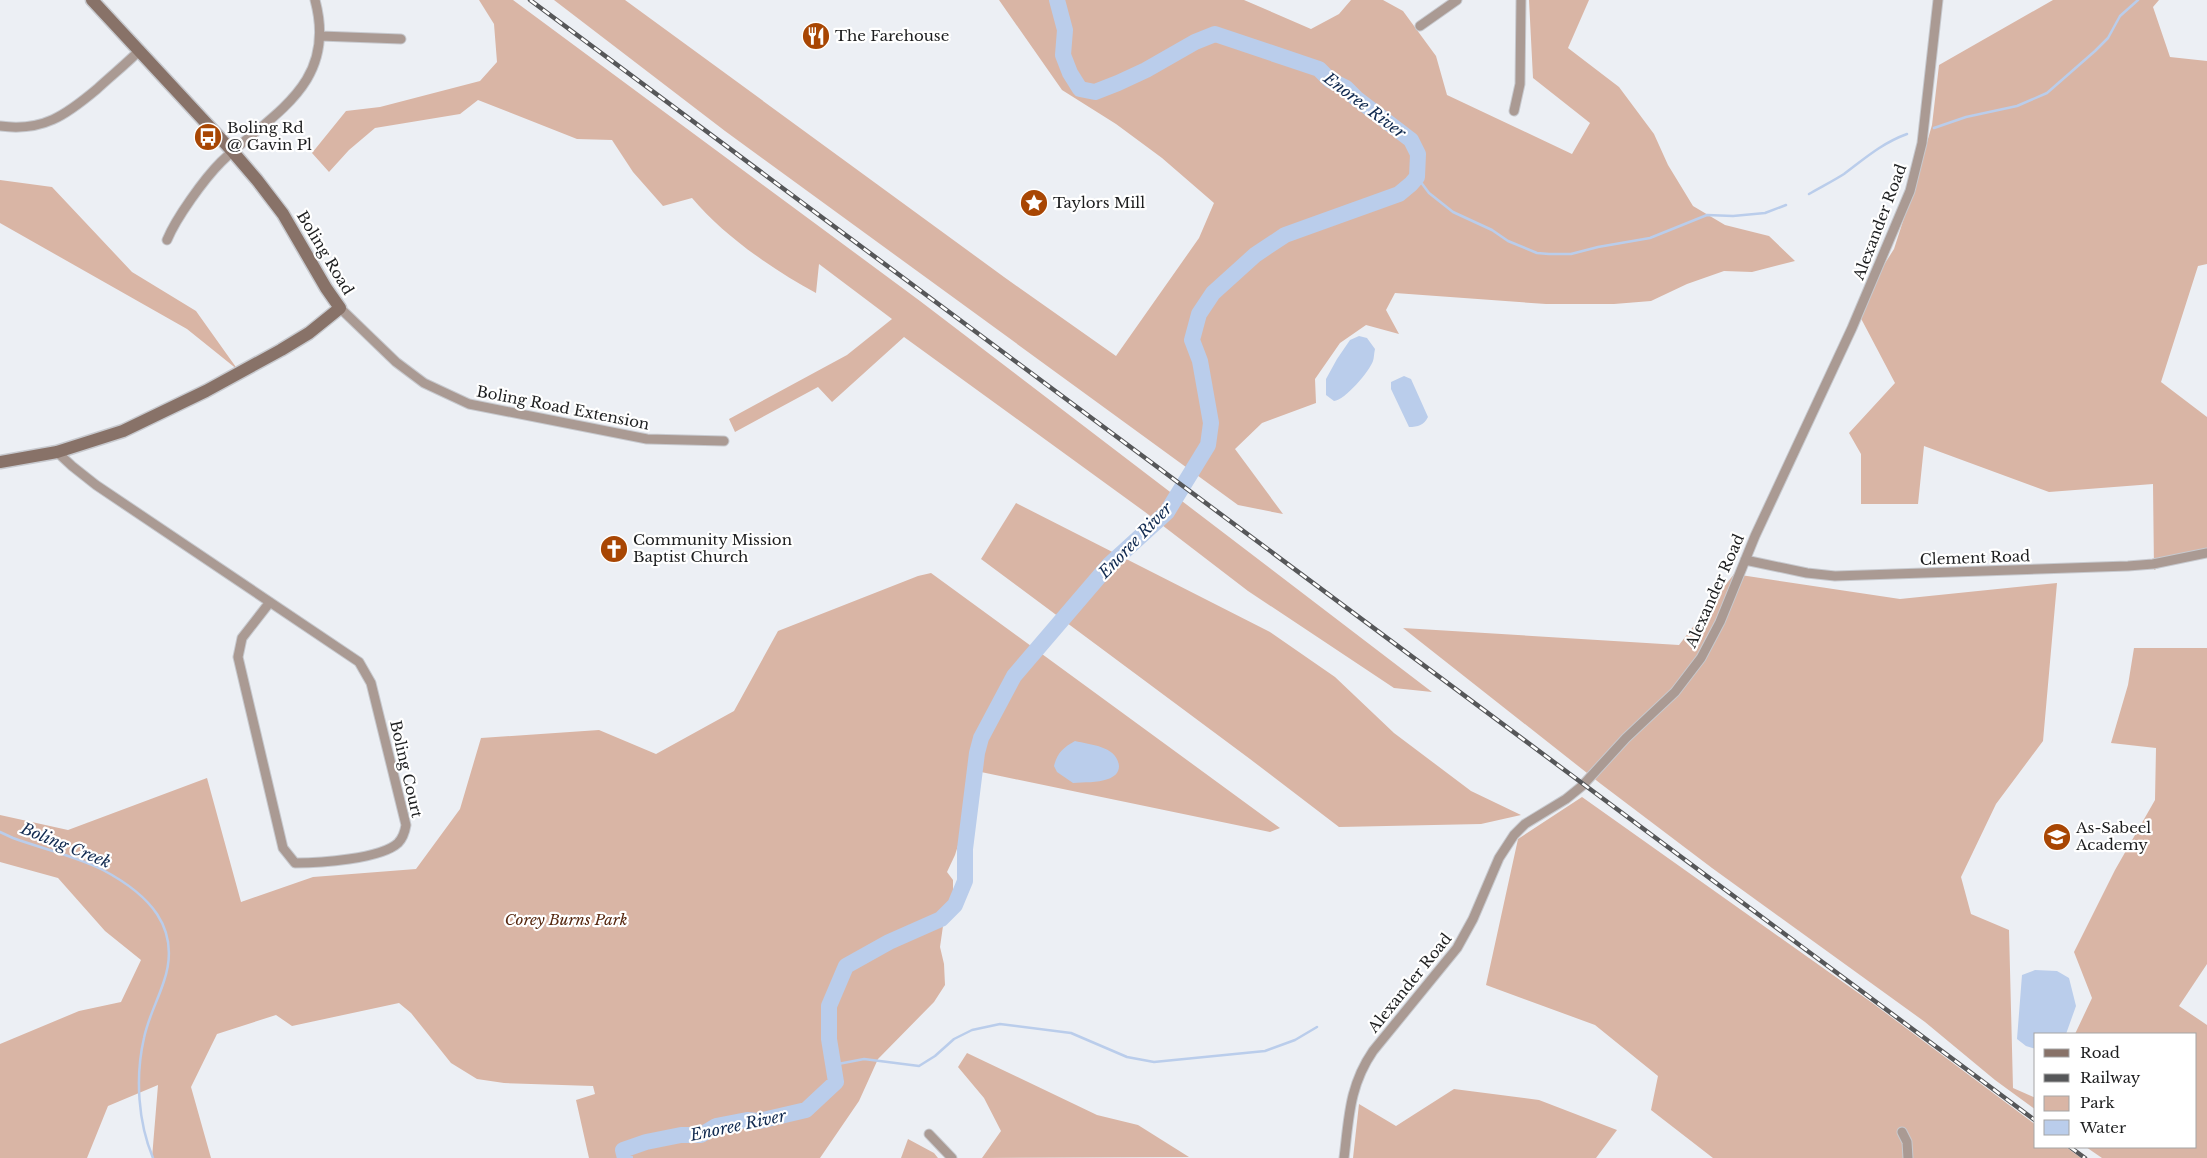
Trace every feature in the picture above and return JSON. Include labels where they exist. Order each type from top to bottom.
[{"type":"street","name":"Boling Road","points":[[0,462],[57,452],[123,431],[206,391],[309,333],[340,308],[283,214],[234,152],[92,0]]},
{"type":"street","points":[[166,240],[194,196],[218,166],[302,88],[314,65],[320,36],[315,0]]},
{"type":"street","points":[[1420,26],[1457,0]]},
{"type":"street","points":[[1514,112],[1520,84],[1521,0]]},
{"type":"street","name":"Alexander Road","points":[[1344,1158],[1352,1095],[1362,1069],[1373,1051],[1457,948],[1473,920],[1506,846],[1525,824],[1575,792],[1626,738],[1684,682],[1701,658],[1720,622],[1745,560],[1852,328],[1910,191],[1922,143],[1938,0]]},
{"type":"street","points":[[320,36],[401,39]]},
{"type":"street","points":[[0,126],[37,125],[68,113],[140,50]]},
{"type":"street","name":"Boling Road Extension","points":[[340,308],[396,362],[424,383],[469,404],[647,439],[724,441]]},
{"type":"street","name":"Boling Court","points":[[57,452],[96,485],[352,657],[359,662],[369,677],[406,825],[402,839],[386,850],[319,863],[295,863],[283,848],[238,657],[242,638],[270,602]]},
{"type":"street","name":"Clement Road","points":[[1745,560],[1807,573],[1835,576],[2128,566],[2153,564],[2207,553]]},
{"type":"street","points":[[1902,1132],[1907,1142],[1908,1158]]},
{"type":"street","points":[[929,1134],[952,1158]]},
{"type":"green space","points":[[479,0],[513,0],[920,301],[1432,692],[1394,688],[1248,591],[1145,512],[904,337],[832,402],[818,387],[735,432],[729,419],[847,355],[892,319],[819,264],[816,293],[799,284],[750,251],[719,226],[692,198],[663,206],[633,172],[612,140],[577,139],[478,100],[460,114],[375,128],[349,150],[329,172],[312,153],[346,111],[380,107],[480,81],[497,62],[494,24]]},
{"type":"green space","points":[[554,0],[625,0],[1004,277],[1116,356],[1199,238],[1214,203],[1162,158],[1116,124],[1062,90],[999,0],[1244,0],[1311,29],[1339,14],[1351,0],[1383,0],[1403,11],[1436,56],[1447,95],[1572,154],[1590,123],[1533,78],[1529,0],[1589,0],[1568,48],[1619,87],[1654,134],[1668,165],[1693,206],[1725,225],[1769,236],[1795,261],[1752,272],[1724,271],[1687,284],[1651,301],[1614,304],[1546,304],[1395,293],[1386,310],[1399,334],[1366,325],[1340,343],[1315,379],[1316,403],[1262,423],[1235,449],[1283,514],[1238,505],[725,131]]},
{"type":"green space","points":[[2053,0],[2159,0],[2153,7],[2170,57],[2207,61],[2207,264],[2198,266],[2161,382],[2207,417],[2207,548],[2154,570],[2153,484],[2049,492],[1924,446],[1918,504],[1861,504],[1861,454],[1849,433],[1895,383],[1856,309],[1894,249],[1932,125],[1939,65]]},
{"type":"green space","points":[[0,180],[52,187],[132,272],[196,311],[238,370],[187,329],[0,223]]},
{"type":"green space","points":[[1016,503],[1270,632],[1335,677],[1394,733],[1471,791],[1521,815],[1481,824],[1339,827],[981,559]]},
{"type":"green space","name":"Corey Burns Park","points":[[931,573],[1280,828],[1270,832],[981,772],[955,855],[947,872],[953,880],[953,904],[943,926],[940,947],[944,964],[945,985],[934,1002],[878,1059],[859,1101],[820,1158],[589,1158],[576,1100],[595,1094],[593,1086],[504,1083],[477,1079],[451,1063],[411,1013],[399,1003],[292,1026],[276,1015],[217,1034],[191,1087],[211,1158],[152,1158],[158,1085],[108,1106],[87,1158],[0,1158],[0,1044],[79,1011],[121,1002],[141,960],[105,931],[58,878],[0,862],[0,815],[68,830],[207,778],[241,902],[313,877],[416,869],[460,809],[481,738],[599,730],[656,754],[734,711],[778,631],[918,576]]},
{"type":"green space","points":[[1734,574],[1900,599],[2057,583],[2043,741],[1996,804],[1961,877],[1971,914],[2009,930],[2013,1088],[2034,1097],[2034,1109],[1995,1080],[1925,1022],[1712,868],[1601,784],[1403,628],[1679,645]]},
{"type":"green space","points":[[2134,648],[2207,648],[2207,964],[2179,1006],[2207,1025],[2207,1158],[2102,1158],[2087,1148],[2197,1148],[2197,1033],[2075,1033],[2092,998],[2074,952],[2115,870],[2155,800],[2156,748],[2111,743],[2128,685]]},
{"type":"green space","points":[[1582,797],[1871,1002],[2034,1124],[2034,1148],[2067,1148],[2081,1158],[1713,1158],[1651,1110],[1658,1076],[1595,1025],[1486,985],[1518,839]]},
{"type":"green space","points":[[967,1053],[1097,1115],[1138,1125],[1189,1157],[982,1158],[1001,1131],[984,1098],[958,1067]]},
{"type":"green space","points":[[1454,1089],[1539,1100],[1617,1130],[1596,1158],[1353,1158],[1359,1104],[1396,1126]]},
{"type":"green space","points":[[908,1139],[934,1153],[938,1158],[901,1158]]},
{"type":"water","points":[[1359,336],[1367,338],[1375,349],[1373,361],[1356,385],[1344,396],[1334,401],[1326,395],[1326,379],[1350,340]]},
{"type":"water","points":[[1404,376],[1411,379],[1428,417],[1423,424],[1418,426],[1409,427],[1391,389],[1391,382]]},
{"type":"water","points":[[1075,741],[1095,745],[1114,754],[1119,766],[1117,773],[1104,780],[1073,783],[1057,772],[1054,766],[1057,757],[1064,748]]},
{"type":"water","points":[[2035,970],[2057,971],[2069,978],[2076,1006],[2066,1033],[2034,1033],[2034,1048],[2026,1046],[2017,1039],[2022,975]]},
{"type":"waterway","name":"Enoree River","points":[[625,1158],[623,1150],[646,1142],[681,1135],[701,1135],[716,1126],[747,1120],[759,1121],[806,1110],[836,1082],[829,1039],[829,1006],[846,966],[889,942],[941,919],[955,905],[965,881],[965,849],[977,753],[981,738],[1014,676],[1109,565],[1167,512],[1208,445],[1211,423],[1200,361],[1192,340],[1199,314],[1213,293],[1255,255],[1285,235],[1399,194],[1417,177],[1418,154],[1411,140],[1356,98],[1346,88],[1330,80],[1319,69],[1215,34],[1195,42],[1146,70],[1118,83],[1095,92],[1080,89],[1070,73],[1063,55],[1065,30],[1057,0]]},
{"type":"waterway","points":[[1934,128],[1966,117],[2017,106],[2047,93],[2108,38],[2120,16],[2138,0]]},
{"type":"waterway","points":[[1809,194],[1844,174],[1881,147],[1907,134]]},
{"type":"waterway","points":[[1417,177],[1429,193],[1453,212],[1492,230],[1508,241],[1537,253],[1549,254],[1571,254],[1598,247],[1650,238],[1707,215],[1733,216],[1765,213],[1786,205]]},
{"type":"waterway","name":"Boling Creek","points":[[0,832],[83,861],[119,879],[147,901],[157,914],[164,928],[168,944],[168,962],[164,981],[146,1031],[141,1053],[139,1084],[144,1130],[153,1158]]},
{"type":"waterway","points":[[833,1065],[864,1059],[919,1066],[935,1056],[954,1039],[972,1030],[1000,1024],[1071,1033],[1127,1057],[1154,1062],[1265,1051],[1295,1040],[1317,1027]]},
{"type":"railway","points":[[530,0],[2034,1120]]},
{"type":"railway","points":[[2071,1148],[2085,1158]]},
{"type":"place","name":"The Farehouse","points":[[816,36]]},
{"type":"place","name":"Boling Rd @ Gavin Pl","points":[[208,137]]},
{"type":"place","name":"Taylors Mill","points":[[1034,203]]},
{"type":"place","name":"Community Mission Baptist Church","points":[[614,549]]},
{"type":"place","name":"As-Sabeel Academy","points":[[2057,837]]}]
